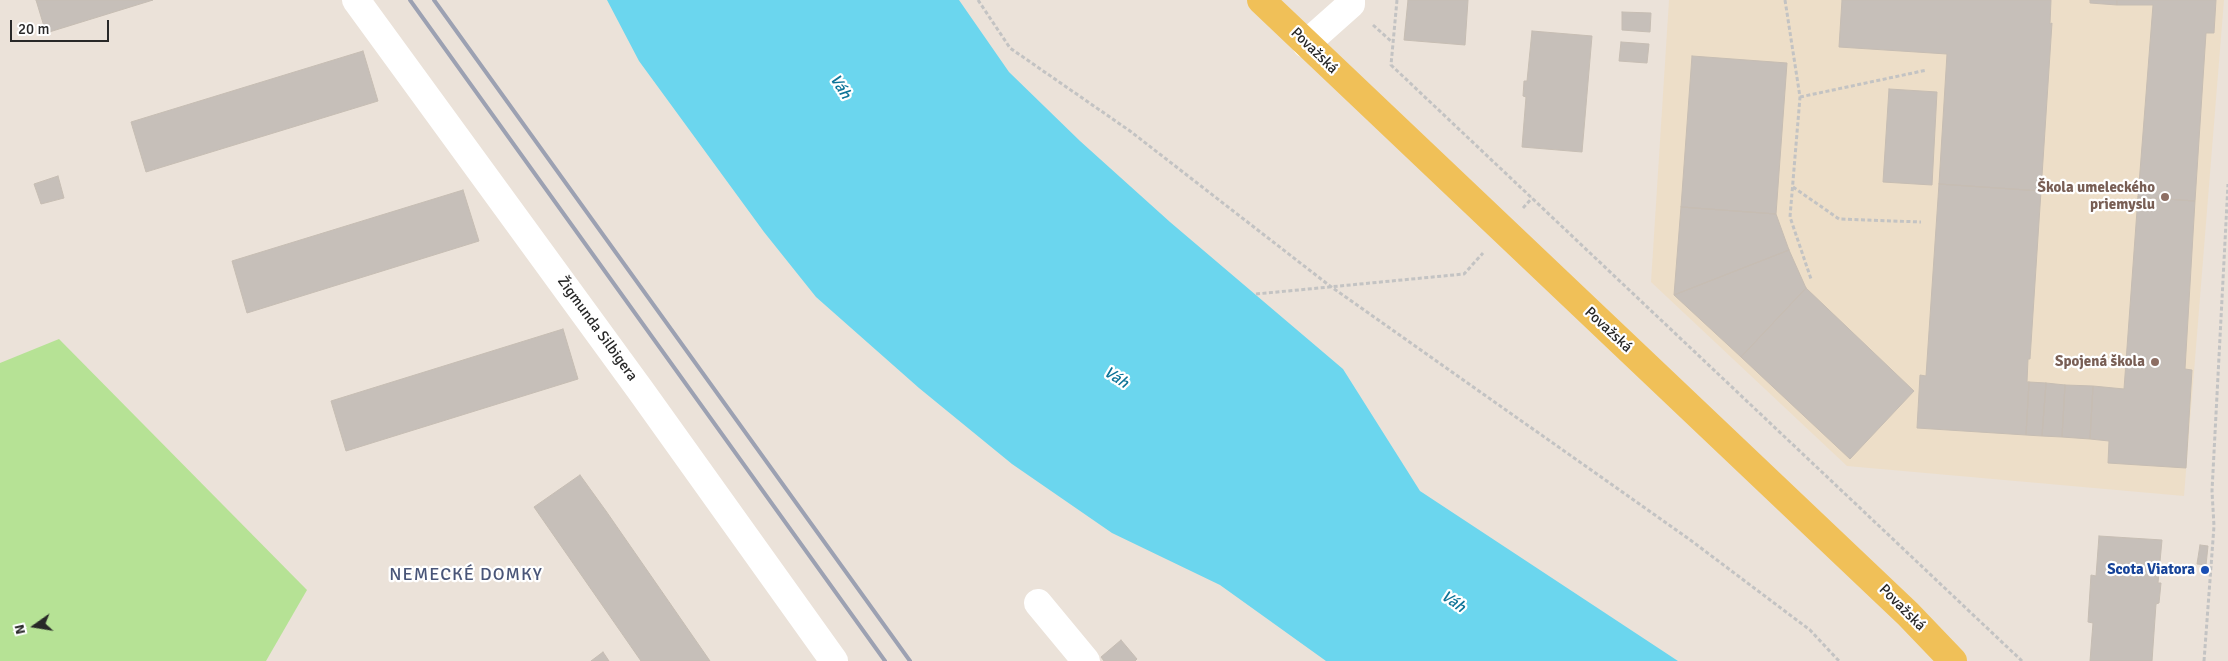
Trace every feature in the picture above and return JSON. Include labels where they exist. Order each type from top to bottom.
[{"type":"main road","name":"Považská","points":[[1261,0],[1908,614],[1953,661]]},
{"type":"street","name":"Žigmunda Silbigera","points":[[356,0],[636,383],[834,661]]},
{"type":"street","points":[[1306,44],[1351,4],[1351,0]]},
{"type":"street","points":[[1038,603],[1086,661]]},
{"type":"path","points":[[978,0],[1010,48],[1130,131],[1330,286],[1689,539],[1810,630],[1839,661]]},
{"type":"path","points":[[1397,0],[1391,65],[2022,661]]},
{"type":"path","points":[[1785,0],[1800,97],[1790,217],[1811,279]]},
{"type":"path","points":[[1800,97],[1927,70]]},
{"type":"path","points":[[2204,661],[2214,526],[2212,491],[2228,184]]},
{"type":"path","points":[[1793,187],[1839,219],[1921,222]]},
{"type":"path","points":[[1256,294],[1464,274],[1532,198]]},
{"type":"shaded area","points":[[1669,0],[2224,0],[2184,496],[1847,466],[1651,282]]},
{"type":"green space","points":[[59,339],[307,590],[266,661],[0,661],[0,363]]},
{"type":"water","name":"Váh","points":[[607,0],[959,0],[1009,72],[1080,141],[1170,222],[1343,369],[1420,491],[1678,661],[1326,661],[1220,585],[1112,533],[1012,464],[919,388],[816,297],[764,232],[639,61]]},
{"type":"building","points":[[36,0],[153,0],[46,33]]},
{"type":"building","points":[[1408,0],[1468,0],[1465,45],[1404,40]]},
{"type":"building","points":[[1842,0],[2051,0],[2050,24],[2052,23],[2041,191],[1939,184],[1947,54],[1839,47]]},
{"type":"building","points":[[2090,0],[2117,0],[2117,5],[2090,3]]},
{"type":"building","points":[[2117,0],[2216,0],[2214,33],[2206,33],[2195,201],[2138,197],[2153,5],[2117,5]]},
{"type":"building","points":[[1622,12],[1651,13],[1650,32],[1622,30]]},
{"type":"building","points":[[1532,31],[1592,36],[1582,152],[1522,147],[1526,97],[1523,96],[1524,81],[1527,81]]},
{"type":"building","points":[[1621,42],[1649,44],[1647,63],[1619,61]]},
{"type":"building","points":[[363,51],[378,101],[146,172],[131,122]]},
{"type":"building","points":[[1692,56],[1787,63],[1776,214],[1681,207]]},
{"type":"building","points":[[1889,89],[1937,92],[1932,185],[1883,182]]},
{"type":"building","points":[[58,176],[64,198],[41,204],[34,184]]},
{"type":"building","points":[[1939,184],[2041,191],[2030,359],[2028,359],[2027,382],[2029,382],[2026,435],[1917,428],[1920,375],[1926,376]]},
{"type":"building","points":[[463,190],[479,241],[247,313],[232,261]]},
{"type":"building","points":[[2138,197],[2195,201],[2185,369],[2192,370],[2186,468],[2108,463],[2109,441],[2090,439],[2093,386],[2124,389]]},
{"type":"building","points":[[1681,207],[1776,214],[1789,250],[1674,295]]},
{"type":"building","points":[[1789,250],[1806,288],[1741,357],[1674,295]]},
{"type":"building","points":[[1806,288],[1914,391],[1850,459],[1741,357]]},
{"type":"building","points":[[563,329],[578,379],[346,451],[331,401]]},
{"type":"building","points":[[2029,382],[2046,383],[2042,436],[2026,435]]},
{"type":"building","points":[[2046,383],[2065,385],[2062,437],[2042,436]]},
{"type":"building","points":[[2065,385],[2093,386],[2090,439],[2062,437]]},
{"type":"building","points":[[580,475],[710,661],[641,661],[534,507]]},
{"type":"building","points":[[2099,536],[2162,540],[2158,583],[2161,583],[2159,603],[2156,604],[2152,661],[2090,661],[2093,623],[2088,622],[2091,575],[2096,576]]},
{"type":"building","points":[[2200,545],[2208,546],[2206,565],[2197,564]]},
{"type":"building","points":[[1121,640],[1137,659],[1135,661],[1104,661],[1101,657]]},
{"type":"building","points":[[603,652],[609,661],[591,661]]},
{"type":"railway","points":[[410,0],[885,661]]},
{"type":"railway","points":[[434,0],[910,661]]},
{"type":"place","name":"Škola umeleckého priemyslu","points":[[2165,197]]},
{"type":"place","name":"Spojená škola","points":[[2155,362]]},
{"type":"place","name":"Scota Viatora","points":[[2205,570]]},
{"type":"district","name":"NEMECKÉ DOMKY","points":[[466,575]]}]
